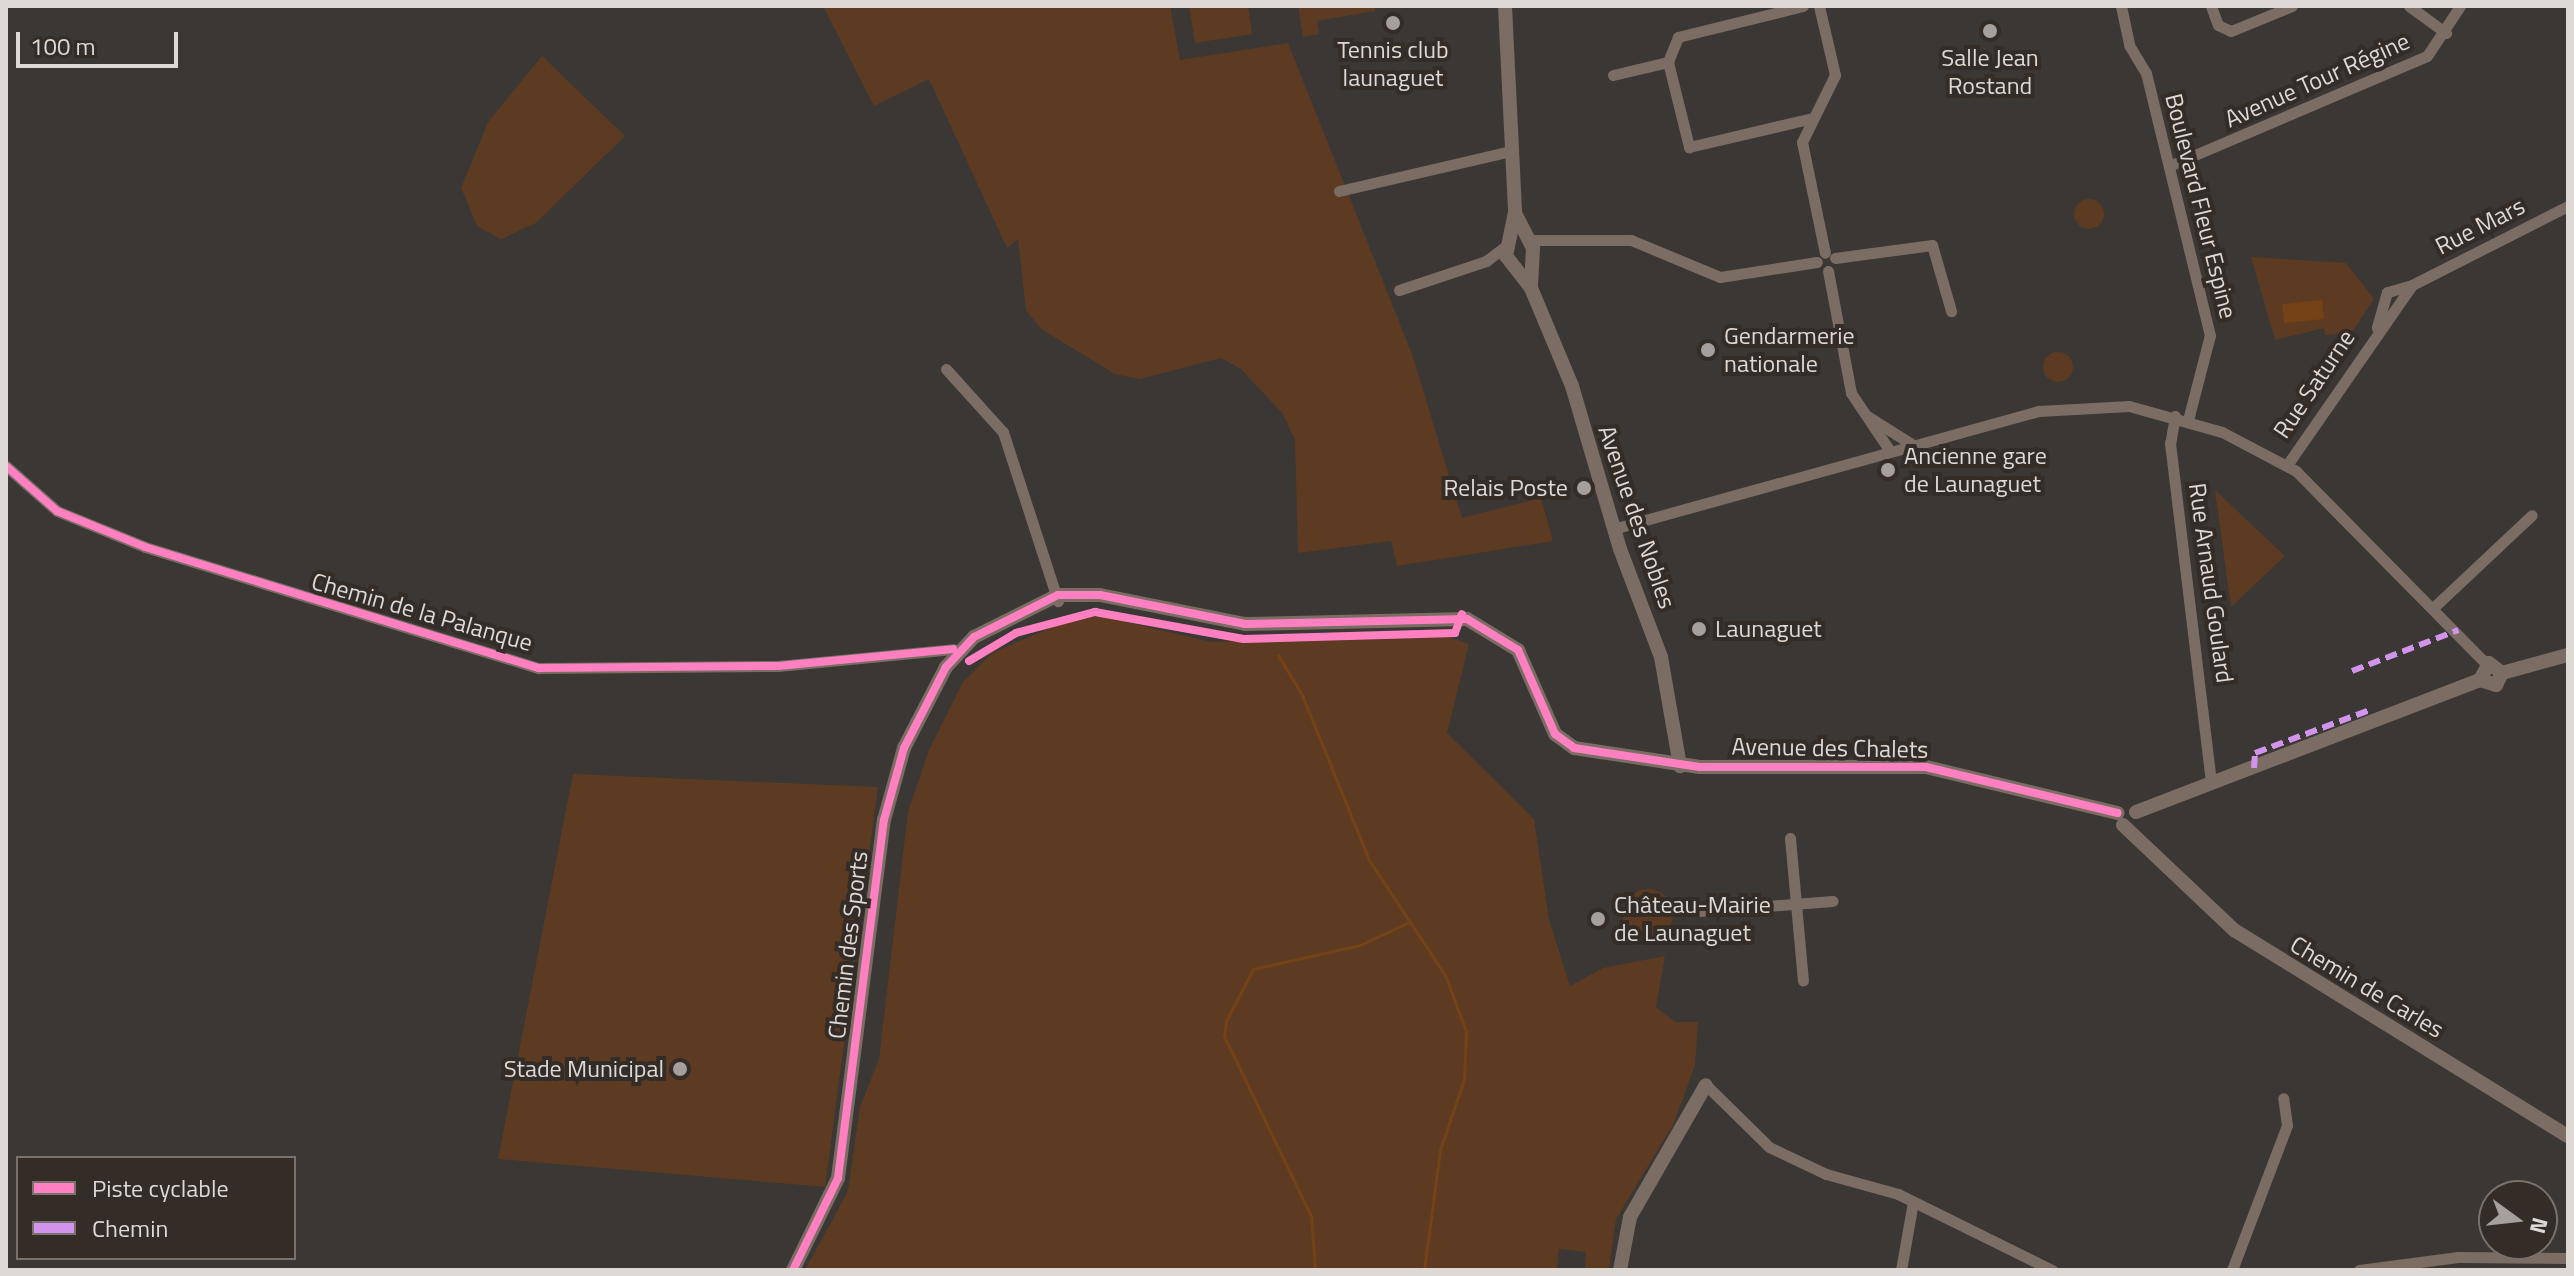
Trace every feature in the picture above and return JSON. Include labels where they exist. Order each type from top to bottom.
[{"type":"street","name":"Avenue des Nobles","points":[[1505,6],[1515,212],[1508,244],[1513,264],[1531,288],[1572,386],[1613,529],[1661,657],[1680,766]]},
{"type":"street","points":[[1803,6],[1678,37],[1668,62],[1689,147],[1813,118]]},
{"type":"street","points":[[1819,6],[1835,75],[1802,142],[1851,393],[1890,451]]},
{"type":"street","name":"Boulevard Fleur Espine","points":[[2121,6],[2169,166],[2210,335],[2188,420]]},
{"type":"street","points":[[2211,6],[2218,25],[2231,31],[2292,6]]},
{"type":"street","points":[[2409,6],[2446,33]]},
{"type":"street","name":"Avenue Tour Régine","points":[[2169,166],[2427,56],[2446,33],[2460,6]]},
{"type":"street","points":[[1613,75],[1668,62]]},
{"type":"street","points":[[1339,191],[1511,151]]},
{"type":"street","name":"Rue Mars","points":[[2412,285],[2568,206]]},
{"type":"street","name":"Avenue des Nobles","points":[[1515,212],[1532,258],[1531,288]]},
{"type":"street","points":[[1399,290],[1486,261],[1508,244],[1527,239],[1559,245],[1631,240],[1720,277],[1826,258],[1932,245],[1951,311]]},
{"type":"street","points":[[1486,261],[1513,264],[1559,245]]},
{"type":"street","name":"Rue Saturne","points":[[2287,465],[2377,328],[2412,285]]},
{"type":"street","points":[[946,369],[1003,432],[1058,598]]},
{"type":"street","points":[[1613,529],[1890,451],[2079,404],[2175,416],[2287,465],[2482,657],[2502,673]]},
{"type":"street","points":[[1865,415],[1913,445]]},
{"type":"street","name":"Rue Arnaud Goulard","points":[[2175,416],[2170,443],[2213,757],[2211,783]]},
{"type":"street","name":"Chemin de la Palanque","points":[[6,466],[57,511],[145,547],[539,668],[778,666],[953,649]]},
{"type":"street","points":[[2434,607],[2513,529],[2532,515]]},
{"type":"street","name":"Chemin des Sports","points":[[793,1270],[832,1197],[843,1151],[892,781],[937,681],[974,637],[1058,598],[1117,600],[1245,624],[1467,619],[1518,650],[1563,743],[1602,756],[1680,766]]},
{"type":"street","name":"Avenue des Chalets","points":[[1680,766],[1918,766],[2120,819],[2126,807],[2136,814],[2480,680],[2496,685],[2502,673],[2568,655]]},
{"type":"street","points":[[2480,680],[2482,657]]},
{"type":"street","name":"Rue Arnaud Goulard","points":[[2213,757],[2227,778]]},
{"type":"street","name":"Chemin de Carles","points":[[2136,814],[2158,855]]},
{"type":"street","name":"Chemin de Carles","points":[[2120,819],[2234,930],[2568,1136]]},
{"type":"street","points":[[1790,838],[1793,904],[1803,980]]},
{"type":"street","points":[[1700,911],[1833,901]]},
{"type":"street","points":[[1620,1270],[1630,1217],[1706,1085],[1769,1147],[1913,1202],[2016,1264],[2052,1270]]},
{"type":"street","points":[[2232,1270],[2287,1125],[2283,1098]]},
{"type":"street","points":[[1901,1270],[1913,1202]]},
{"type":"street","points":[[2359,1270],[2458,1257],[2568,1258]]},
{"type":"shaded area","points":[[823,6],[1170,6],[1180,60],[1288,43],[1412,354],[1462,518],[1541,498],[1553,541],[1397,566],[1391,541],[1298,553],[1295,440],[1283,414],[1241,369],[1221,358],[1140,379],[1115,374],[1041,329],[1026,310],[1018,239],[1007,248],[929,79],[874,106]]},
{"type":"shaded area","points":[[1189,6],[1248,6],[1252,34],[1195,43]]},
{"type":"shaded area","points":[[1298,6],[1375,6],[1375,11],[1317,21],[1319,34],[1303,37]]},
{"type":"shaded area","points":[[542,56],[625,136],[536,223],[501,239],[477,226],[461,188],[488,122]]},
{"type":"shaded area","points":[[2089,199],[2100,203],[2104,214],[2100,225],[2089,229],[2078,225],[2074,214],[2078,203]]},
{"type":"shaded area","points":[[2251,257],[2346,263],[2374,299],[2352,332],[2325,335],[2324,328],[2275,340]]},
{"type":"shaded area","points":[[2322,300],[2324,319],[2284,323],[2282,304]]},
{"type":"shaded area","points":[[2058,352],[2069,356],[2073,367],[2069,378],[2058,382],[2047,378],[2043,367],[2047,356]]},
{"type":"shaded area","points":[[2215,490],[2285,556],[2231,607]]},
{"type":"shaded area","points":[[1076,617],[1106,617],[1211,642],[1442,635],[1469,644],[1447,733],[1534,819],[1549,920],[1570,986],[1603,968],[1665,956],[1656,1007],[1675,1022],[1698,1022],[1695,1065],[1674,1123],[1616,1219],[1609,1270],[1585,1270],[1586,1252],[1559,1249],[1557,1270],[805,1270],[848,1191],[860,1107],[879,1059],[908,812],[929,750],[963,682],[992,653]]},
{"type":"shaded area","name":"Stade Municipal","points":[[573,774],[878,787],[825,1187],[498,1159]]},
{"type":"shaded area","points":[[1648,889],[1666,896],[1673,914],[1666,932],[1648,939],[1630,932],[1623,914],[1630,896]]},
{"type":"waterway","points":[[1278,655],[1302,695],[1369,860],[1445,975],[1466,1031],[1464,1079],[1440,1150],[1424,1270]]},
{"type":"waterway","points":[[1315,1270],[1311,1216],[1224,1036],[1226,1021],[1253,969],[1360,945],[1409,922]]},
{"type":"marked path","points":[[2352,671],[2458,630]]},
{"type":"marked path","points":[[2254,768],[2255,753],[2370,710]]},
{"type":"cycle path","points":[[6,466],[57,511],[145,547],[539,668],[778,666],[953,649]]},
{"type":"cycle path","points":[[793,1270],[838,1178],[884,820],[904,748],[946,667],[974,637],[1058,595],[1100,595],[1245,624],[1467,619],[1518,650],[1555,734],[1574,748],[1700,767],[1926,767],[2118,813]]},
{"type":"cycle path","points":[[969,661],[1016,633],[1095,612],[1244,639],[1455,633],[1462,614]]},
{"type":"place","name":"Tennis club launaguet","points":[[1393,23]]},
{"type":"place","name":"Salle Jean Rostand","points":[[1990,31]]},
{"type":"place","name":"Gendarmerie nationale","points":[[1708,350]]},
{"type":"place","name":"Ancienne gare de Launaguet","points":[[1888,470]]},
{"type":"place","name":"Relais Poste","points":[[1584,488]]},
{"type":"place","name":"Launaguet","points":[[1699,629]]},
{"type":"place","name":"Château-Mairie de Launaguet","points":[[1598,919]]},
{"type":"place","name":"Stade Municipal","points":[[680,1069]]}]
